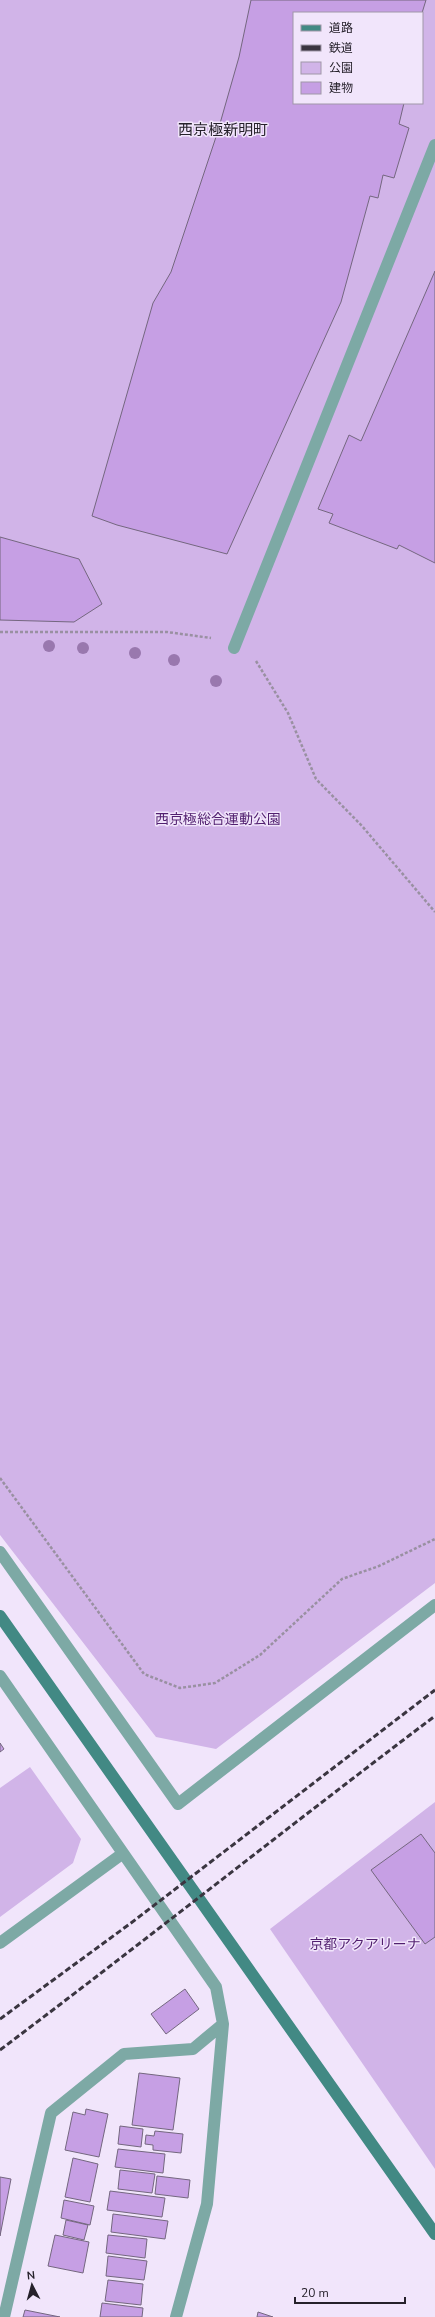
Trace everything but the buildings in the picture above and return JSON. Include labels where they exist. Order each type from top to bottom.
[{"type":"street","points":[[234,648],[435,145]]},
{"type":"street","points":[[0,1552],[178,1804],[435,1605]]},
{"type":"street","points":[[0,1616],[435,2234]]},
{"type":"street","points":[[0,1676],[216,1988],[223,2024],[207,2204],[176,2317]]},
{"type":"street","points":[[0,1943],[122,1854]]},
{"type":"street","points":[[4,2317],[51,2113],[124,2054],[193,2049],[223,2024]]},
{"type":"path","points":[[0,632],[167,632],[220,640],[256,660],[288,713],[316,779],[362,826],[435,912]]},
{"type":"path","points":[[0,1478],[144,1674],[180,1688],[215,1683],[260,1655],[342,1579],[379,1566],[435,1539]]},
{"type":"green space","name":"西京極総合運動公園","points":[[0,0],[435,0],[435,1583],[216,1749],[156,1737],[0,1535]]},
{"type":"green space","points":[[30,1767],[81,1839],[73,1863],[0,1917],[0,1788]]},
{"type":"green space","name":"京都アクアリーナ","points":[[435,1802],[435,2169],[270,1929]]},
{"type":"railway","points":[[0,2019],[131,1923],[435,1690]]},
{"type":"railway","points":[[0,2050],[435,1716]]},
{"type":"district","name":"西京極新明町","points":[[223,130]]}]
